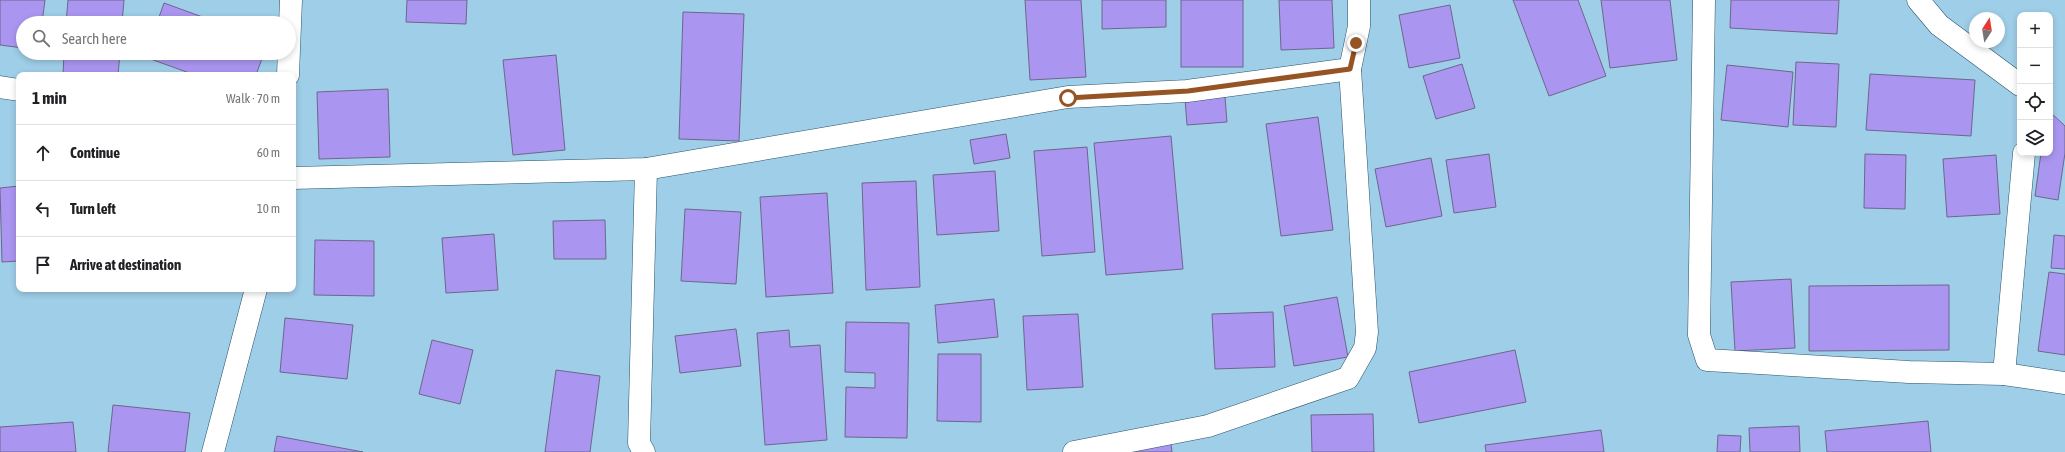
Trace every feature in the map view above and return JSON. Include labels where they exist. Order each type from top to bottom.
[{"type":"street","points":[[290,16],[291,0]]},
{"type":"street","points":[[1074,452],[1208,426],[1348,378],[1365,348],[1367,332],[1350,69],[1359,26],[1358,0]]},
{"type":"street","points":[[1704,0],[1699,335],[1707,360],[1909,372],[2004,374],[2065,383]]},
{"type":"street","points":[[1918,0],[1939,25],[2019,84]]},
{"type":"street","points":[[288,72],[289,60]]},
{"type":"street","points":[[296,178],[646,169],[1068,98],[1188,91],[1350,69]]},
{"type":"street","points":[[0,87],[16,90]]},
{"type":"street","points":[[2004,374],[2024,156]]},
{"type":"street","points":[[644,452],[639,443],[646,169]]},
{"type":"street","points":[[214,452],[255,292]]},
{"type":"building","points":[[0,0],[45,0],[43,16],[16,16],[16,47],[0,45]]},
{"type":"building","points":[[68,0],[124,0],[123,16],[67,16]]},
{"type":"building","points":[[407,0],[467,0],[466,24],[406,22]]},
{"type":"building","points":[[1025,0],[1081,0],[1086,77],[1030,80]]},
{"type":"building","points":[[1102,0],[1166,0],[1166,27],[1102,29]]},
{"type":"building","points":[[1181,0],[1243,0],[1243,67],[1181,67]]},
{"type":"building","points":[[1279,0],[1332,0],[1334,48],[1281,50]]},
{"type":"building","points":[[1513,0],[1578,0],[1606,76],[1549,96]]},
{"type":"building","points":[[1601,0],[1670,0],[1677,60],[1610,68]]},
{"type":"building","points":[[1731,0],[1839,0],[1837,34],[1730,28]]},
{"type":"building","points":[[164,3],[200,16],[159,16]]},
{"type":"building","points":[[1450,5],[1460,58],[1409,68],[1399,15]]},
{"type":"building","points":[[683,12],[744,14],[739,141],[679,139]]},
{"type":"building","points":[[556,55],[565,150],[513,155],[503,60]]},
{"type":"building","points":[[64,60],[119,60],[118,72],[63,72]]},
{"type":"building","points":[[153,60],[261,60],[257,72],[187,72]]},
{"type":"building","points":[[1796,62],[1839,64],[1836,127],[1793,125]]},
{"type":"building","points":[[1462,64],[1475,108],[1436,119],[1423,76]]},
{"type":"building","points":[[1727,65],[1793,72],[1788,127],[1721,120]]},
{"type":"building","points":[[1870,74],[1975,80],[1971,136],[1866,130]]},
{"type":"building","points":[[388,89],[390,157],[319,159],[317,92]]},
{"type":"building","points":[[1225,97],[1227,122],[1187,125],[1185,99]]},
{"type":"building","points":[[2053,115],[2065,126],[2065,153],[2058,200],[2035,196],[2041,156],[2053,156]]},
{"type":"building","points":[[1318,117],[1333,230],[1281,236],[1266,124]]},
{"type":"building","points":[[1006,134],[1010,158],[974,164],[970,140]]},
{"type":"building","points":[[1171,136],[1183,269],[1106,275],[1094,143]]},
{"type":"building","points":[[1087,147],[1095,252],[1042,256],[1034,151]]},
{"type":"building","points":[[1489,154],[1496,207],[1454,213],[1446,160]]},
{"type":"building","points":[[1865,154],[1906,155],[1905,209],[1864,208]]},
{"type":"building","points":[[1996,155],[2000,214],[1947,217],[1943,159]]},
{"type":"building","points":[[1431,158],[1442,216],[1386,227],[1375,169]]},
{"type":"building","points":[[995,171],[999,231],[937,235],[933,175]]},
{"type":"building","points":[[916,181],[920,287],[866,290],[862,183]]},
{"type":"building","points":[[16,186],[16,261],[2,262],[0,188]]},
{"type":"building","points":[[827,193],[833,293],[766,297],[760,197]]},
{"type":"building","points":[[685,209],[741,212],[736,284],[681,281]]},
{"type":"building","points":[[605,220],[606,259],[554,259],[553,221]]},
{"type":"building","points":[[494,234],[498,290],[446,293],[442,238]]},
{"type":"building","points":[[2054,235],[2065,236],[2065,269],[2051,268]]},
{"type":"building","points":[[315,240],[374,241],[374,296],[314,295]]},
{"type":"building","points":[[2049,272],[2065,274],[2065,355],[2038,351]]},
{"type":"building","points":[[1791,279],[1795,348],[1735,351],[1731,282]]},
{"type":"building","points":[[1949,285],[1949,350],[1809,351],[1809,286]]},
{"type":"building","points":[[1337,297],[1348,357],[1294,366],[1284,306]]},
{"type":"building","points":[[994,299],[998,337],[938,343],[935,305]]},
{"type":"building","points":[[1273,312],[1275,367],[1215,369],[1212,314]]},
{"type":"building","points":[[1078,314],[1083,387],[1027,390],[1023,316]]},
{"type":"building","points":[[285,318],[353,325],[347,379],[280,372]]},
{"type":"building","points":[[846,322],[909,323],[907,438],[845,437],[846,387],[875,388],[875,373],[845,372]]},
{"type":"building","points":[[736,329],[741,366],[680,373],[675,336]]},
{"type":"building","points":[[789,330],[790,347],[820,345],[827,440],[765,445],[757,333]]},
{"type":"building","points":[[432,340],[473,350],[460,404],[419,394]]},
{"type":"building","points":[[1515,350],[1526,402],[1419,423],[1409,372]]},
{"type":"building","points":[[938,354],[981,354],[981,422],[937,421]]},
{"type":"building","points":[[556,370],[600,376],[590,452],[545,452]]},
{"type":"building","points":[[113,405],[190,413],[185,452],[108,452]]},
{"type":"building","points":[[1373,414],[1374,452],[1312,452],[1311,415]]},
{"type":"building","points":[[1928,421],[1931,452],[1827,452],[1825,431]]},
{"type":"building","points":[[73,422],[76,452],[0,452],[0,427]]},
{"type":"building","points":[[1799,426],[1800,452],[1750,452],[1749,428]]},
{"type":"building","points":[[1601,430],[1604,452],[1486,452],[1485,445]]},
{"type":"building","points":[[1718,435],[1741,436],[1740,452],[1717,452]]},
{"type":"building","points":[[277,436],[363,452],[274,452]]},
{"type":"building","points":[[1171,444],[1172,452],[1114,452]]},
{"type":"route","points":[[1068,98],[1188,91],[1350,69],[1356,43]]}]
